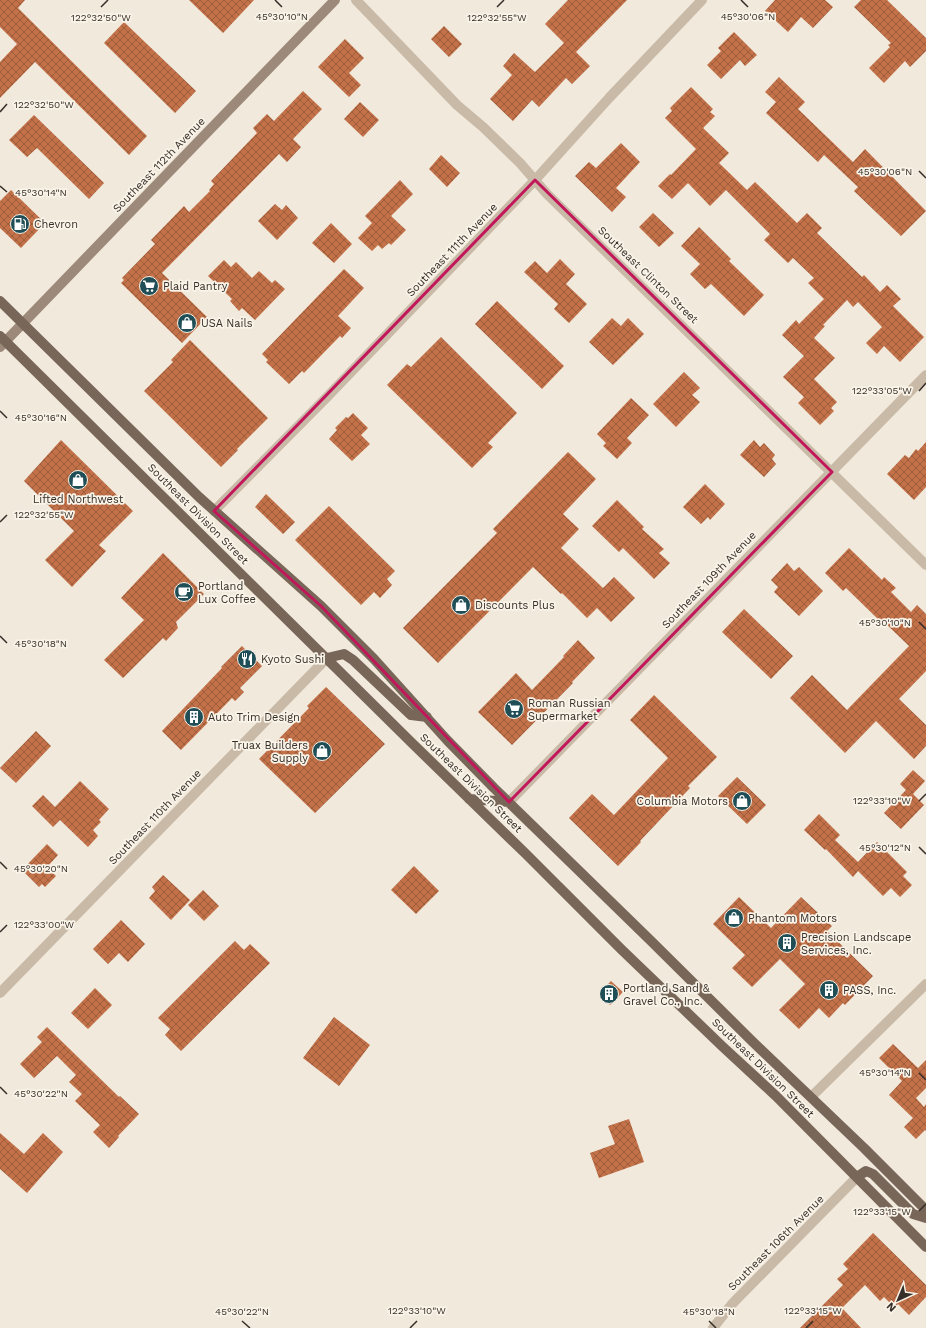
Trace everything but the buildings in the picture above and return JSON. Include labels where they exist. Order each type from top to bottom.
[{"type":"main road","name":"Southeast 112th Avenue","points":[[2,341],[22,323],[335,0]]},
{"type":"main road","name":"Southeast Division Street","points":[[0,300],[214,511],[321,606],[374,659],[460,753],[509,802],[754,1044],[811,1097],[926,1210]]},
{"type":"main road","name":"Southeast Division Street","points":[[2,341],[327,658],[627,955],[776,1096],[926,1247]]},
{"type":"main road","points":[[327,658],[344,654],[353,660],[411,715],[427,718]]},
{"type":"main road","points":[[469,798],[509,802]]},
{"type":"main road","points":[[858,1177],[866,1171],[873,1174],[913,1214],[926,1218]]},
{"type":"street","name":"Southeast Clinton Street","points":[[356,0],[457,105],[484,127],[520,163],[547,194],[926,565]]},
{"type":"street","name":"Southeast 111th Avenue","points":[[214,511],[328,396],[535,180],[609,98],[702,0]]},
{"type":"street","name":"Southeast 109th Avenue","points":[[509,802],[926,375]]},
{"type":"street","name":"Southeast 110th Avenue","points":[[0,993],[327,658]]},
{"type":"street","points":[[811,1097],[926,984]]},
{"type":"street","name":"Southeast 106th Avenue","points":[[714,1328],[732,1304],[858,1177]]},
{"type":"highlighted area","points":[[535,180],[832,472],[509,802],[321,606],[214,511]]},
{"type":"place","name":"Chevron","points":[[20,224]]},
{"type":"place","name":"Plaid Pantry","points":[[149,286]]},
{"type":"place","name":"USA Nails","points":[[187,323]]},
{"type":"place","name":"Lifted Northwest","points":[[78,480]]},
{"type":"place","name":"Portland Lux Coffee","points":[[184,592]]},
{"type":"place","name":"Discounts Plus","points":[[461,605]]},
{"type":"place","name":"Kyoto Sushi","points":[[247,659]]},
{"type":"place","name":"Roman Russian Supermarket","points":[[514,709]]},
{"type":"place","name":"Auto Trim Design","points":[[194,717]]},
{"type":"place","name":"Truax Builders Supply","points":[[322,751]]},
{"type":"place","name":"Columbia Motors","points":[[742,801]]},
{"type":"place","name":"Phantom Motors","points":[[734,918]]},
{"type":"place","name":"Precision Landscape Services, Inc.","points":[[787,943]]},
{"type":"place","name":"PASS, Inc.","points":[[829,990]]},
{"type":"place","name":"Portland Sand & Gravel Co., Inc.","points":[[609,994]]}]
